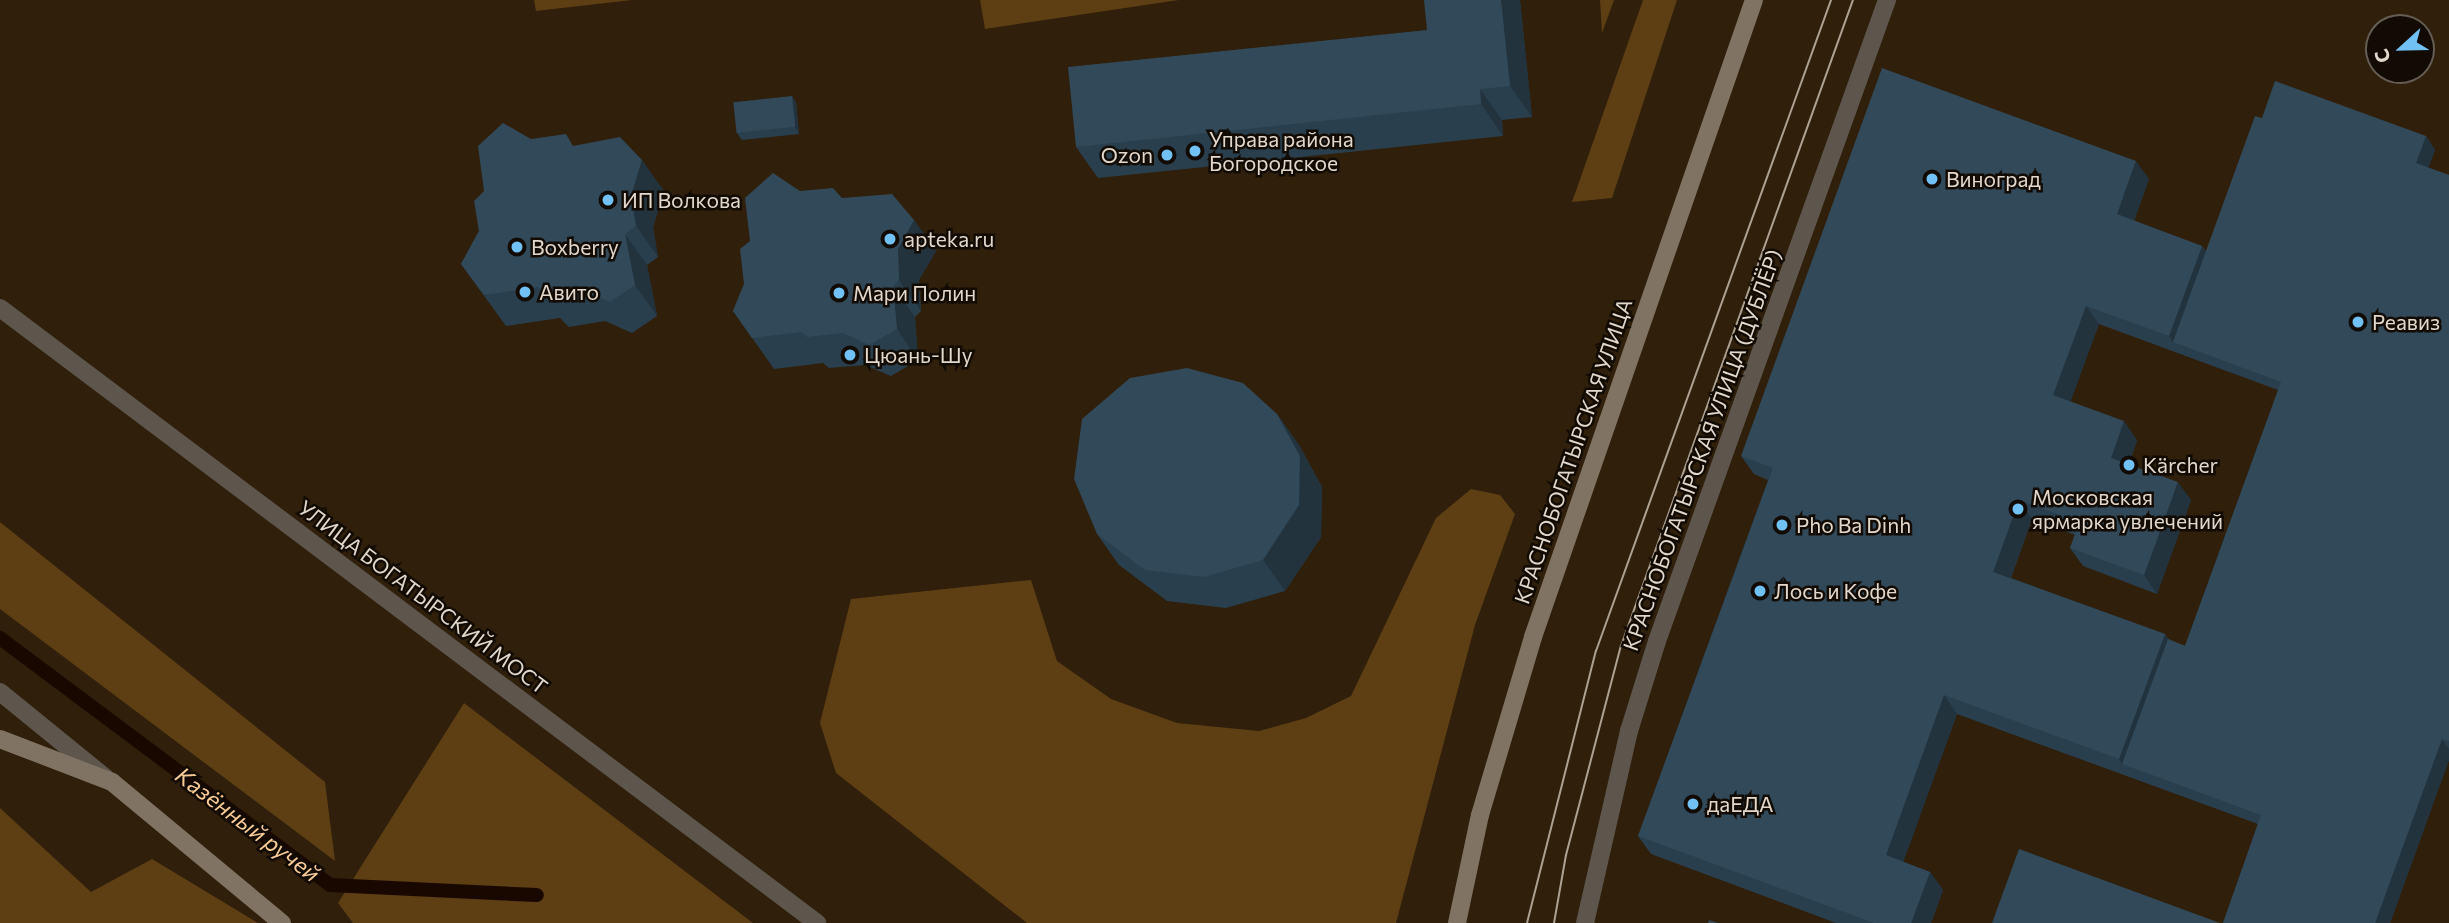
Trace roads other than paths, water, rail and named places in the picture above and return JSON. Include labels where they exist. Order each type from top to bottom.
[{"type":"main road","name":"КРАСНОБОГАТЫРСКАЯ УЛИЦА","points":[[1457,923],[1480,814],[1533,637],[1754,0]]},
{"type":"main road","points":[[0,738],[112,782],[282,923]]},
{"type":"street","name":"КРАСНОБОГАТЫРСКАЯ УЛИЦА (ДУБЛЁР)","points":[[1585,923],[1629,731],[1657,641],[1887,0]]},
{"type":"street","name":"УЛИЦА БОГАТЫРСКИЙ МОСТ","points":[[0,308],[817,923]]},
{"type":"street","points":[[0,692],[112,782]]},
{"type":"waterway","name":"Казённый ручей","points":[[0,638],[330,885],[537,895]]},
{"type":"tram line","points":[[1527,923],[1596,651],[1831,0]]},
{"type":"tram line","points":[[1554,923],[1566,855],[1621,646],[1853,0]]},
{"type":"place","name":"Управа района Богородское","points":[[1195,151]]},
{"type":"place","name":"Ozon","points":[[1167,155]]},
{"type":"place","name":"Виноград","points":[[1932,179]]},
{"type":"place","name":"ИП Волкова","points":[[608,200]]},
{"type":"place","name":"apteka.ru","points":[[890,239]]},
{"type":"place","name":"Boxberry","points":[[517,247]]},
{"type":"place","name":"Авито","points":[[525,292]]},
{"type":"place","name":"Мари Полин","points":[[839,293]]},
{"type":"place","name":"Реавиз","points":[[2358,322]]},
{"type":"place","name":"Цюань-Шу","points":[[850,355]]},
{"type":"place","name":"Kärcher","points":[[2129,465]]},
{"type":"place","name":"Московская ярмарка увлечений","points":[[2018,509]]},
{"type":"place","name":"Pho Ba Dinh","points":[[1782,525]]},
{"type":"place","name":"Лось и Кофе","points":[[1760,591]]},
{"type":"place","name":"даЕДА","points":[[1693,804]]}]
